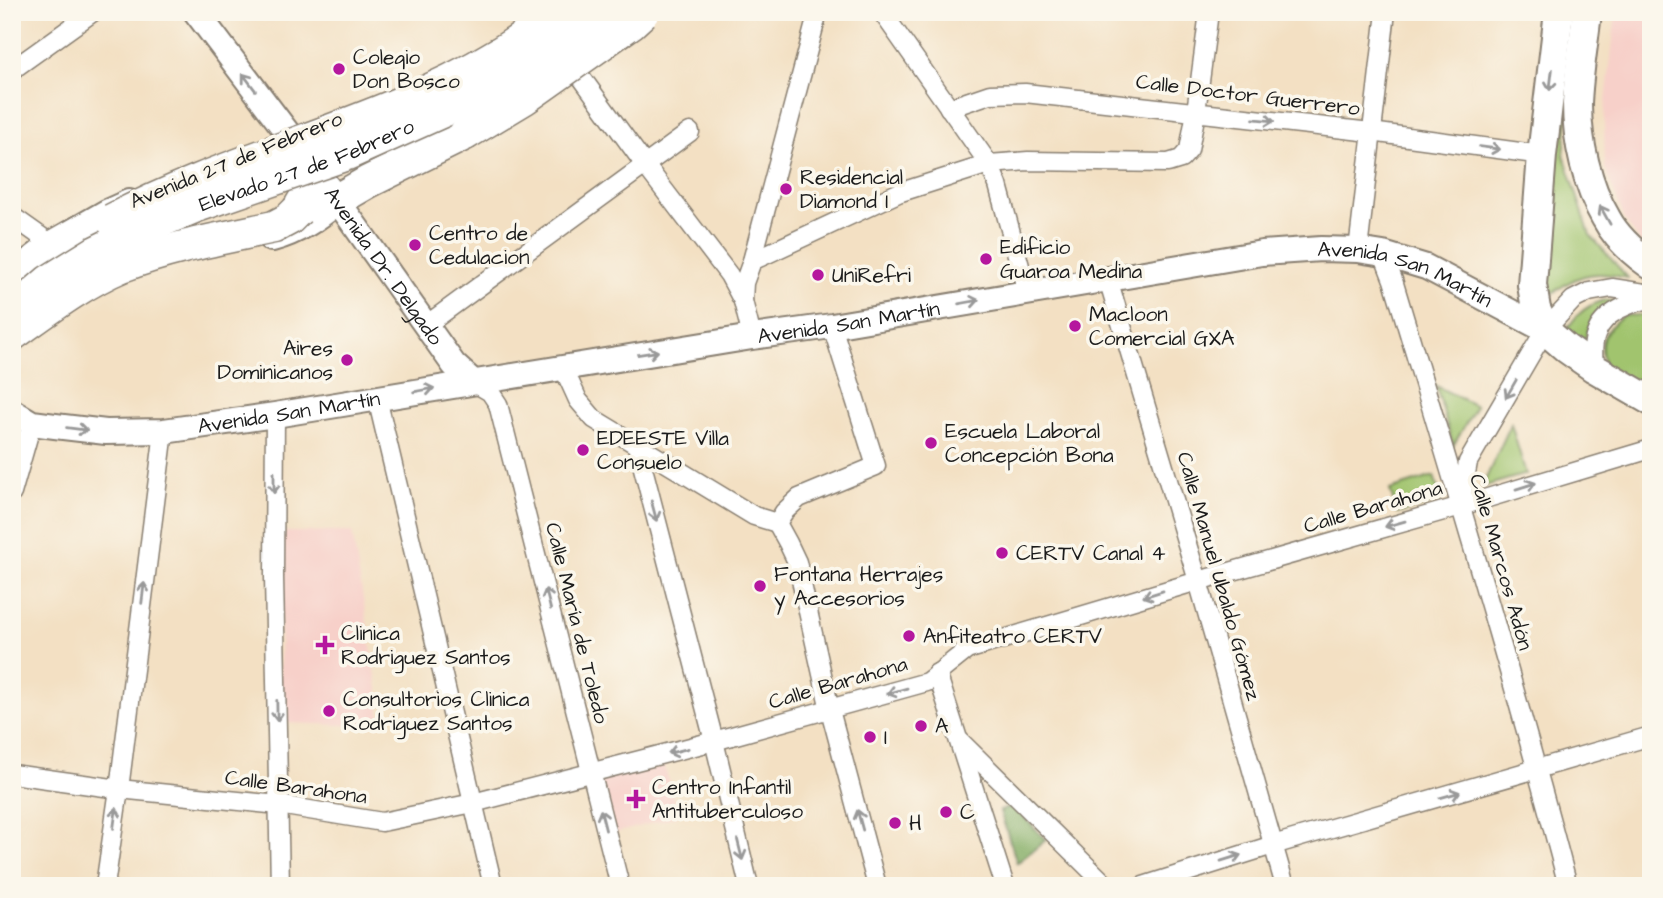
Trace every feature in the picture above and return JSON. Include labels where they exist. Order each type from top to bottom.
[{"type":"highway","name":"Elevado 27 de Febrero","points":[[12,286],[38,265],[80,238],[133,209],[411,99],[497,55],[560,12]]},
{"type":"highway","name":"Elevado 27 de Febrero","points":[[12,313],[49,281],[94,253],[144,228],[194,207],[346,154],[443,111],[507,77],[601,12]]},
{"type":"highway","points":[[12,333],[57,302],[120,267],[161,252],[274,228],[328,187],[368,182],[427,154],[525,98],[643,12]]},
{"type":"main road","name":"Avenida Dr. Delgado","points":[[196,12],[328,187],[454,365],[473,382]]},
{"type":"main road","name":"Avenida 27 de Febrero","points":[[12,277],[53,245],[110,213],[214,167],[371,105],[453,69],[539,12]]},
{"type":"main road","name":"Avenida 27 de Febrero","points":[[12,333],[68,283],[119,256],[177,227],[328,187],[392,146],[464,113],[564,53],[621,12]]},
{"type":"main road","points":[[1545,330],[1536,309],[1532,285],[1542,155],[1559,12]]},
{"type":"main road","points":[[1587,12],[1577,104],[1582,157],[1606,220],[1634,253],[1651,265]]},
{"type":"main road","points":[[68,283],[182,254],[253,243],[288,233],[313,220],[328,187]]},
{"type":"main road","name":"Avenida San Martín","points":[[22,417],[106,432],[164,430],[275,415],[832,326],[1262,253],[1321,249],[1383,254],[1426,267],[1545,330],[1594,368],[1651,401]]},
{"type":"street","points":[[12,70],[93,12]]},
{"type":"street","points":[[743,301],[744,283],[818,12]]},
{"type":"street","points":[[882,12],[989,164],[998,185],[1027,292]]},
{"type":"street","points":[[752,261],[898,193],[989,164],[1028,161],[1168,163],[1181,159],[1189,150],[1209,12]]},
{"type":"street","points":[[1358,250],[1386,12]]},
{"type":"street","points":[[564,53],[729,275],[743,301],[752,337]]},
{"type":"street","name":"Calle Doctor Guerrero","points":[[949,108],[990,94],[1025,93],[1371,132],[1542,155]]},
{"type":"street","points":[[425,326],[690,132]]},
{"type":"street","points":[[12,216],[53,245]]},
{"type":"street","name":"Calle Marcos Adón","points":[[1383,254],[1538,769],[1568,886]]},
{"type":"street","name":"Calle Manuel Ubaldo Gómez","points":[[1108,279],[1285,886]]},
{"type":"street","points":[[1461,506],[1468,462],[1545,330],[1573,300],[1589,292],[1612,288],[1651,296]]},
{"type":"street","points":[[1594,368],[1595,335],[1602,321],[1620,309],[1651,296]]},
{"type":"street","points":[[776,523],[800,498],[876,466],[832,326]]},
{"type":"street","points":[[563,367],[578,400],[594,419],[754,516],[776,523],[797,562],[830,710],[877,886]]},
{"type":"street","name":"Calle María de Toledo","points":[[473,382],[490,392],[498,404],[620,886]]},
{"type":"street","points":[[377,398],[493,886]]},
{"type":"street","points":[[275,415],[274,578],[280,886]]},
{"type":"street","points":[[12,493],[22,417]]},
{"type":"street","points":[[105,886],[164,430]]},
{"type":"street","points":[[637,445],[749,886]]},
{"type":"street","name":"Calle Barahona","points":[[12,774],[119,789],[279,805],[382,822],[473,803],[592,773],[927,682],[967,650],[1651,449]]},
{"type":"street","points":[[937,673],[1005,886]]},
{"type":"street","points":[[1143,886],[1273,845],[1651,736]]},
{"type":"street","points":[[958,740],[1107,886]]},
{"type":"shaded area","points":[[1616,12],[1651,12],[1651,253],[1625,221],[1605,168],[1604,120]]},
{"type":"shaded area","name":"Clinica Rodriguez Santos","points":[[282,532],[352,532],[380,700],[380,726],[279,723]]},
{"type":"shaded area","name":"Centro Infantil Antituberculoso","points":[[664,763],[678,816],[608,835],[594,781]]},
{"type":"green space","points":[[1558,12],[1579,12],[1564,155],[1590,235],[1628,278],[1603,274],[1583,276],[1543,300]]},
{"type":"green space","points":[[1605,300],[1618,302],[1593,316],[1581,349],[1561,338],[1579,314]]},
{"type":"green space","points":[[1623,315],[1651,316],[1651,396],[1605,368],[1602,344],[1606,332]]},
{"type":"green space","points":[[1436,386],[1476,406],[1453,446]]},
{"type":"green space","points":[[1511,424],[1526,474],[1482,487]]},
{"type":"green space","points":[[1434,476],[1442,501],[1397,514],[1390,490]]},
{"type":"green space","points":[[1012,805],[1046,840],[1017,863],[1000,811]]},
{"type":"place","name":"Colegio Don Bosco","points":[[339,69]]},
{"type":"place","name":"Residencial Diamond I","points":[[786,189]]},
{"type":"place","name":"Centro de Cedulacion","points":[[415,245]]},
{"type":"place","name":"Edificio Guaroa Medina","points":[[986,259]]},
{"type":"place","name":"UniRefri","points":[[818,275]]},
{"type":"place","name":"Macloon Comercial GXA","points":[[1075,326]]},
{"type":"place","name":"Aires Dominicanos","points":[[347,360]]},
{"type":"place","name":"Escuela Laboral Concepción Bona","points":[[931,443]]},
{"type":"place","name":"EDEESTE Villa Consuelo","points":[[583,450]]},
{"type":"place","name":"CERTV Canal 4","points":[[1002,553]]},
{"type":"place","name":"Fontana Herrajes y Accesorios","points":[[760,586]]},
{"type":"place","name":"Anfiteatro CERTV","points":[[909,636]]},
{"type":"place","name":"Clinica Rodriguez Santos","points":[[325,645]]},
{"type":"place","name":"Consultorios Clinica Rodriguez Santos","points":[[329,711]]},
{"type":"place","name":"A","points":[[921,726]]},
{"type":"place","name":"I","points":[[870,737]]},
{"type":"place","name":"Centro Infantil Antituberculoso","points":[[636,799]]},
{"type":"place","name":"C","points":[[946,812]]},
{"type":"place","name":"H","points":[[895,823]]}]
